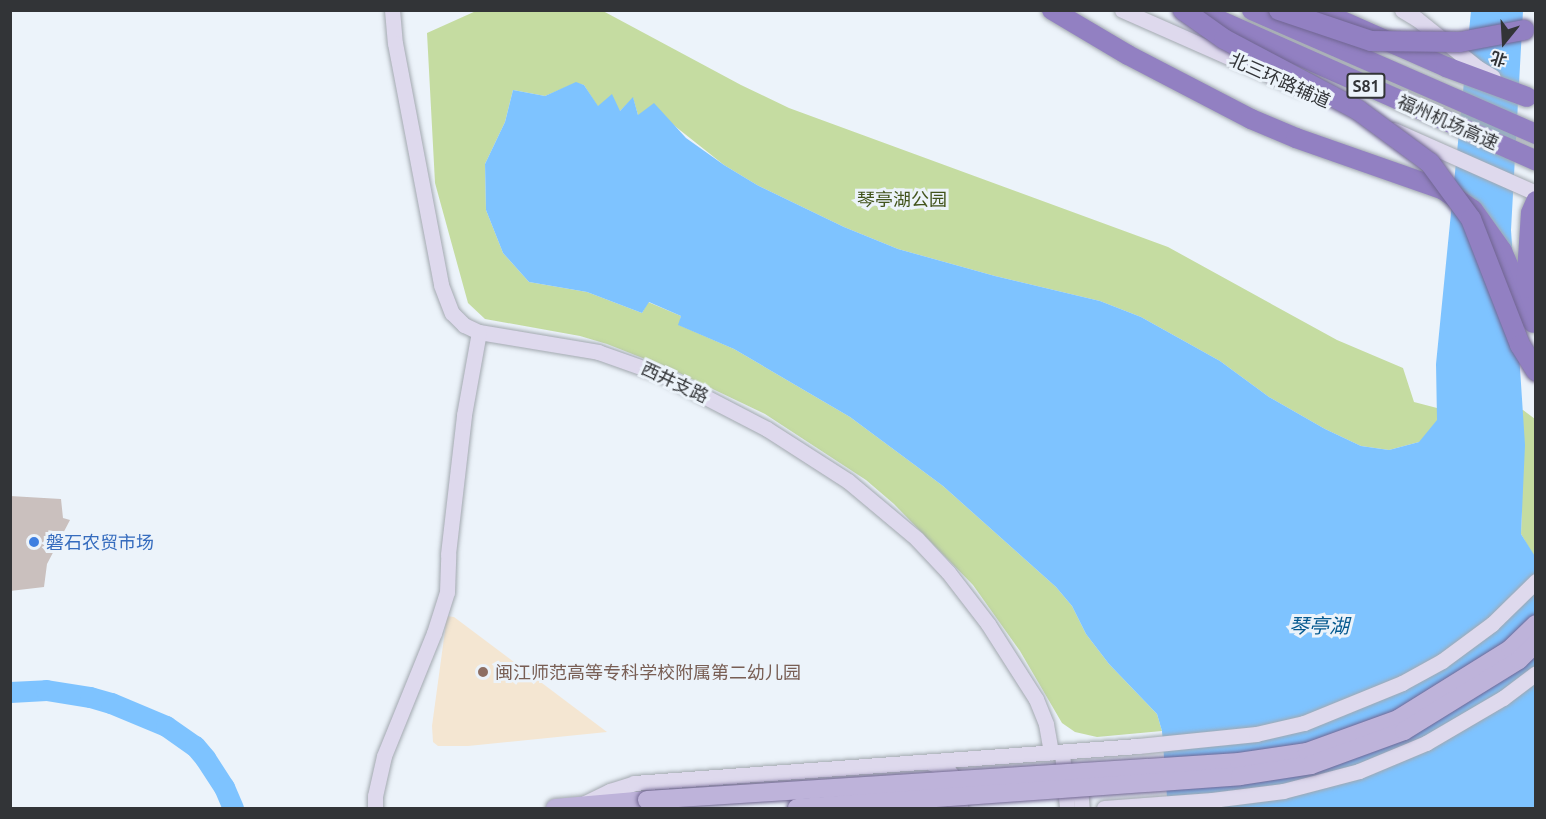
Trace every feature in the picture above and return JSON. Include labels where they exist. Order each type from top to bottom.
[{"type":"highway","points":[[1052,10],[1128,55],[1251,119],[1442,189],[1473,210],[1502,251],[1534,327]]},
{"type":"highway","points":[[1183,10],[1224,39],[1358,110],[1430,163],[1471,219],[1520,345],[1536,370]]},
{"type":"highway","name":"福州机场高速","points":[[1196,10],[1536,161]]},
{"type":"highway","name":"福州机场高速","points":[[1252,10],[1536,134]]},
{"type":"highway","points":[[1279,10],[1371,41],[1460,42],[1536,27]]},
{"type":"highway","points":[[1319,11],[1446,67],[1531,98]]},
{"type":"highway","points":[[1532,194],[1526,288],[1534,327]]},
{"type":"main road","name":"北三环路辅道","points":[[1122,10],[1452,155],[1532,194]]},
{"type":"main road","points":[[1402,10],[1417,18],[1478,68],[1531,98]]},
{"type":"main road","name":"西井支路","points":[[391,11],[395,43],[441,285],[452,313],[464,325],[479,332],[573,346],[644,367],[702,394],[766,429],[848,481],[900,524],[937,560],[988,624],[1036,699],[1046,724],[1063,752]]},
{"type":"main road","points":[[375,808],[375,796],[384,756],[434,633],[447,592],[448,554],[464,416],[479,332]]},
{"type":"main road","points":[[579,806],[610,791],[634,783],[1138,746],[1257,734],[1304,723],[1351,706],[1402,683],[1442,661],[1492,624],[1536,581]]},
{"type":"main road","points":[[555,808],[647,800],[1239,762],[1307,752],[1398,718],[1510,649],[1536,624]]},
{"type":"main road","points":[[797,808],[1240,776],[1311,765],[1404,731],[1519,660],[1536,643]]},
{"type":"main road","points":[[1104,808],[1284,791],[1359,771],[1426,743],[1503,698],[1536,673]]},
{"type":"main road","points":[[1063,752],[1067,808]]},
{"type":"main road","points":[[1063,752],[1082,808]]},
{"type":"main road","points":[[925,760],[948,770],[962,788],[960,805],[955,808]]},
{"type":"shaded area","name":"闽江师范高等专科学校附属第二幼儿园","points":[[447,616],[454,617],[607,732],[468,746],[438,746],[433,742],[432,726]]},
{"type":"green space","name":"琴亭湖公园","points":[[476,11],[603,11],[741,85],[789,108],[1168,247],[1337,340],[1403,368],[1414,402],[1437,408],[1523,410],[1535,419],[1535,558],[1521,534],[1522,509],[1419,442],[1389,450],[1361,446],[1325,429],[1269,397],[1220,361],[1141,317],[1100,301],[995,276],[898,249],[844,227],[757,185],[724,165],[671,123],[638,115],[633,98],[620,111],[598,107],[584,85],[576,83],[545,96],[513,90],[505,122],[485,164],[486,210],[503,253],[529,282],[587,292],[642,313],[648,302],[681,316],[679,325],[734,349],[850,417],[943,486],[1056,587],[1072,606],[1086,634],[1109,664],[1157,714],[1162,731],[1097,737],[1075,732],[1062,723],[1020,651],[973,585],[894,504],[866,480],[765,414],[673,370],[580,336],[485,319],[468,303],[435,183],[427,33]]},
{"type":"water","name":"琴亭湖","points":[[1471,11],[1523,11],[1511,230],[1525,445],[1521,534],[1536,558],[1535,808],[1163,808],[1167,797],[1162,731],[1157,714],[1109,664],[1086,634],[1072,606],[1056,587],[943,486],[850,417],[734,349],[678,325],[681,316],[649,302],[642,313],[587,292],[529,282],[503,253],[486,210],[485,164],[505,122],[513,90],[545,96],[576,82],[584,85],[598,106],[612,94],[620,111],[633,97],[638,115],[654,103],[686,138],[724,165],[757,185],[844,227],[898,249],[995,276],[1100,301],[1141,317],[1220,361],[1269,397],[1325,429],[1361,446],[1389,450],[1419,442],[1437,420],[1436,364]]},
{"type":"building","name":"磐石农贸市场","points":[[10,496],[61,499],[63,518],[70,520],[47,564],[44,587],[10,591]]},
{"type":"waterway","points":[[10,692],[46,690],[90,697],[111,703],[166,726],[195,746],[205,758],[224,787],[233,808]]},
{"type":"place","name":"磐石农贸市场","points":[[34,542]]},
{"type":"place","name":"闽江师范高等专科学校附属第二幼儿园","points":[[483,672]]}]
